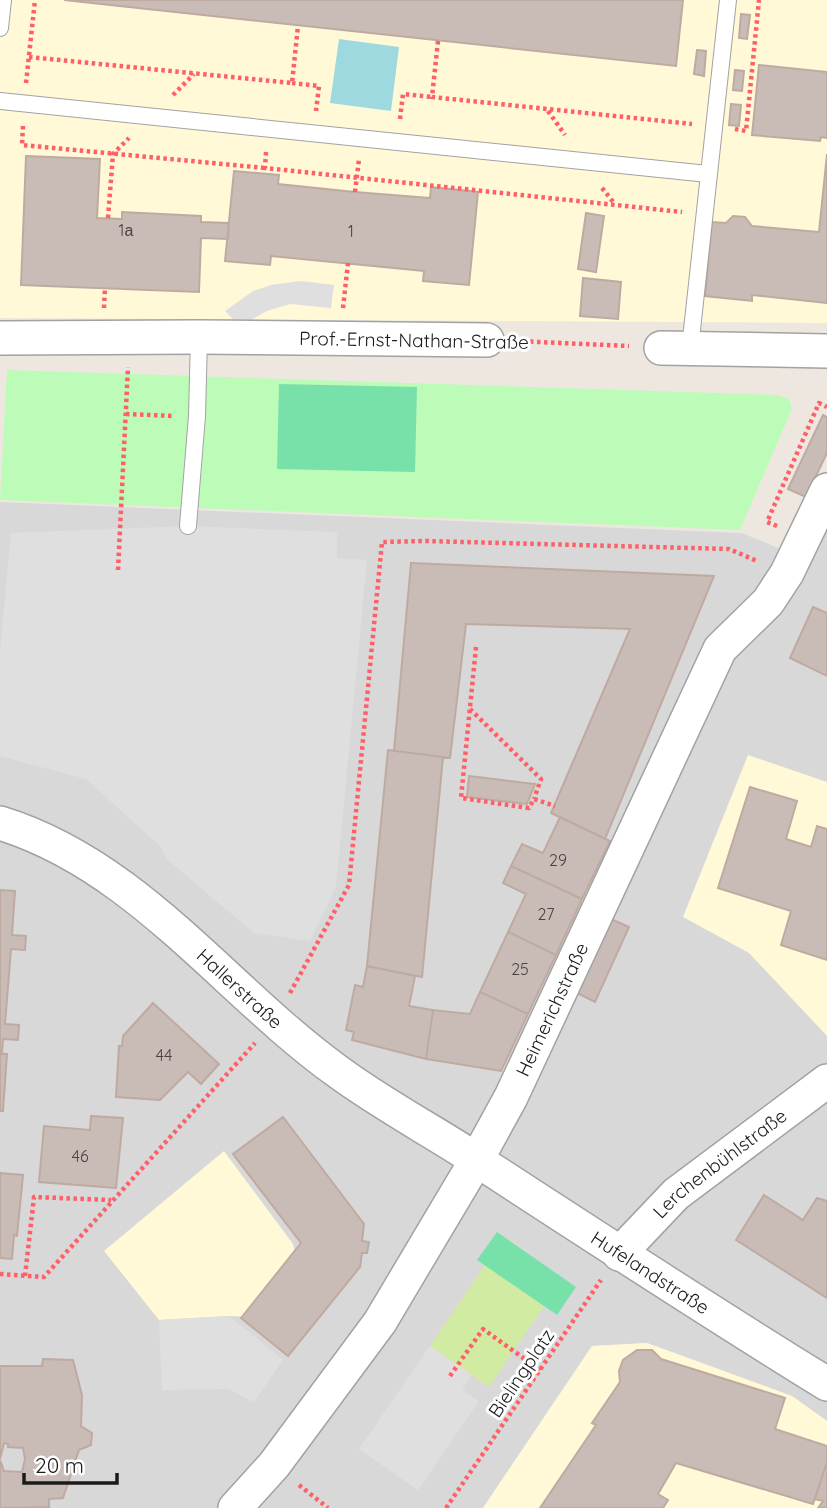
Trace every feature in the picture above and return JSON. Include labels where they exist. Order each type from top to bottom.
[{"type":"street","name":"Prof.-Ernst-Nathan-Straße","points":[[0,338],[487,340]]},
{"type":"street","points":[[675,348],[827,351]]},
{"type":"street","name":"Heimerichstraße","points":[[235,1508],[274,1465],[380,1322],[477,1159],[511,1097],[720,649],[768,602],[787,573],[827,490]]},
{"type":"street","name":"Hallerstraße","points":[[0,823],[37,836],[80,857],[131,892],[275,1020],[337,1071],[417,1124],[477,1159]]},
{"type":"street","name":"Lerchenbühlstraße","points":[[619,1254],[676,1194],[827,1080]]},
{"type":"street","name":"Hufelandstraße","points":[[477,1159],[619,1254],[827,1384]]},
{"type":"lane","points":[[0,28],[3,0]]},
{"type":"lane","points":[[675,348],[704,214],[728,0]]},
{"type":"lane","points":[[0,102],[708,174]]},
{"type":"lane","points":[[188,526],[197,416],[199,337]]},
{"type":"path","points":[[35,0],[22,145],[704,214]]},
{"type":"path","points":[[388,119],[400,120],[403,94],[746,131],[759,0]]},
{"type":"path","points":[[292,83],[298,26]]},
{"type":"path","points":[[432,97],[438,41]]},
{"type":"path","points":[[29,57],[319,86],[316,111],[328,113]]},
{"type":"path","points":[[265,168],[268,129]]},
{"type":"path","points":[[108,218],[113,153]]},
{"type":"path","points":[[355,192],[359,159]]},
{"type":"path","points":[[340,339],[348,264]]},
{"type":"path","points":[[118,570],[129,338]]},
{"type":"path","name":"Prof.-Ernst-Nathan-Straße","points":[[487,340],[675,348]]},
{"type":"path","points":[[786,530],[767,522],[819,403],[827,407]]},
{"type":"path","points":[[126,414],[197,416]]},
{"type":"path","points":[[0,1274],[44,1277],[275,1020],[349,885],[382,542],[729,549],[787,573]]},
{"type":"path","points":[[470,709],[541,779],[529,808],[461,798],[476,647]]},
{"type":"path","points":[[534,799],[555,806]]},
{"type":"path","points":[[25,1276],[34,1197],[112,1200]]},
{"type":"path","name":"Bielingplatz","points":[[446,1508],[619,1254]]},
{"type":"path","points":[[450,1376],[483,1329],[540,1370]]},
{"type":"shaded area","points":[[0,0],[827,0],[827,323],[0,318]]},
{"type":"shaded area","points":[[301,281],[334,285],[331,308],[290,304],[267,311],[240,326],[225,311],[253,291],[271,285]]},
{"type":"shaded area","points":[[0,502],[742,533],[812,562],[827,530],[827,1421],[792,1396],[647,1343],[592,1346],[483,1508],[0,1508]]},
{"type":"shaded area","points":[[188,526],[337,532],[337,558],[367,560],[336,887],[310,941],[254,933],[168,860],[160,846],[86,779],[0,756],[0,651],[11,533]]},
{"type":"shaded area","points":[[748,755],[827,782],[827,1036],[749,953],[683,917]]},
{"type":"shaded area","points":[[224,1151],[293,1244],[311,1319],[229,1316],[159,1320],[104,1251]]},
{"type":"shaded area","points":[[229,1316],[283,1360],[254,1402],[228,1389],[162,1390],[159,1320]]},
{"type":"shaded area","points":[[647,1343],[792,1396],[827,1421],[827,1508],[483,1508],[592,1346]]},
{"type":"shaded area","points":[[430,1346],[472,1375],[462,1390],[479,1401],[418,1490],[359,1449]]},
{"type":"green space","points":[[7,370],[777,395],[789,399],[792,409],[740,530],[0,500]]},
{"type":"green space","points":[[279,384],[417,387],[415,472],[277,469]]},
{"type":"green space","points":[[497,1232],[576,1287],[557,1315],[477,1260]]},
{"type":"green space","points":[[485,1265],[544,1306],[489,1387],[430,1346]]},
{"type":"water","points":[[339,39],[399,47],[391,111],[330,103]]},
{"type":"building","points":[[64,0],[683,0],[676,66]]},
{"type":"building","points":[[741,14],[750,15],[747,39],[739,38]]},
{"type":"building","points":[[697,50],[706,51],[704,76],[694,74]]},
{"type":"building","points":[[759,65],[827,72],[827,138],[821,137],[820,141],[752,135]]},
{"type":"building","points":[[735,70],[744,71],[742,91],[733,90]]},
{"type":"building","points":[[731,104],[741,105],[739,126],[729,125]]},
{"type":"building","points":[[827,154],[827,303],[752,295],[752,301],[705,296],[712,222],[726,223],[733,216],[745,217],[752,226],[819,232]]},
{"type":"building","points":[[26,156],[100,159],[97,218],[122,219],[122,212],[201,216],[201,222],[229,223],[228,239],[201,238],[199,292],[21,285]]},
{"type":"building","points":[[234,171],[279,175],[278,184],[355,192],[430,198],[431,187],[478,192],[469,285],[423,281],[424,271],[271,256],[270,265],[225,261]]},
{"type":"building","points":[[586,213],[604,216],[596,272],[578,269]]},
{"type":"building","points":[[583,278],[621,282],[618,319],[580,316]]},
{"type":"building","points":[[823,415],[827,417],[827,453],[806,497],[788,489]]},
{"type":"building","points":[[411,563],[714,576],[605,839],[551,813],[630,629],[466,624],[450,758],[394,751]]},
{"type":"building","points":[[813,607],[827,613],[827,676],[790,658]]},
{"type":"building","points":[[388,750],[443,757],[422,977],[367,966]]},
{"type":"building","points":[[469,776],[535,784],[527,804],[467,797]]},
{"type":"building","points":[[750,787],[797,801],[786,839],[811,847],[817,826],[827,829],[827,960],[781,945],[791,911],[718,888]]},
{"type":"building","points":[[560,817],[610,841],[582,899],[511,866],[522,844],[543,853]]},
{"type":"building","points":[[511,866],[582,899],[556,955],[508,932],[526,894],[503,883]]},
{"type":"building","points":[[0,890],[15,891],[12,935],[26,936],[25,950],[11,949],[5,1024],[19,1025],[18,1040],[3,1039],[2,1054],[0,1054]]},
{"type":"building","points":[[611,919],[629,927],[595,1002],[577,993]]},
{"type":"building","points":[[508,932],[556,955],[528,1014],[480,992]]},
{"type":"building","points":[[367,966],[415,976],[409,1006],[433,1010],[426,1059],[352,1040],[354,1032],[346,1030],[355,985],[363,987]]},
{"type":"building","points":[[480,992],[528,1014],[501,1071],[426,1059],[433,1010],[470,1014]]},
{"type":"building","points":[[153,1003],[219,1064],[201,1084],[188,1072],[160,1100],[116,1097],[119,1046],[122,1046],[123,1036]]},
{"type":"building","points":[[0,1054],[7,1054],[3,1111],[0,1111]]},
{"type":"building","points":[[91,1116],[123,1118],[116,1188],[39,1182],[44,1126],[90,1130]]},
{"type":"building","points":[[283,1117],[364,1224],[362,1241],[369,1242],[367,1253],[362,1253],[360,1267],[288,1356],[241,1318],[301,1243],[233,1154]]},
{"type":"building","points":[[0,1173],[23,1175],[12,1259],[0,1258]]},
{"type":"building","points":[[764,1195],[803,1220],[817,1198],[827,1201],[827,1298],[736,1240]]},
{"type":"building","points":[[637,1350],[652,1350],[661,1359],[785,1398],[775,1429],[827,1446],[827,1462],[813,1504],[676,1463],[658,1494],[668,1500],[663,1508],[540,1508],[596,1425],[592,1423],[620,1382],[619,1371],[623,1360]]},
{"type":"building","points":[[43,1359],[73,1360],[82,1395],[81,1426],[92,1433],[91,1445],[79,1450],[63,1498],[49,1499],[49,1507],[0,1508],[0,1460],[4,1471],[22,1472],[25,1459],[23,1448],[8,1447],[8,1444],[4,1443],[0,1459],[0,1366],[42,1366]]},
{"type":"building","points":[[827,1462],[827,1508],[818,1508],[823,1501],[815,1499]]}]
